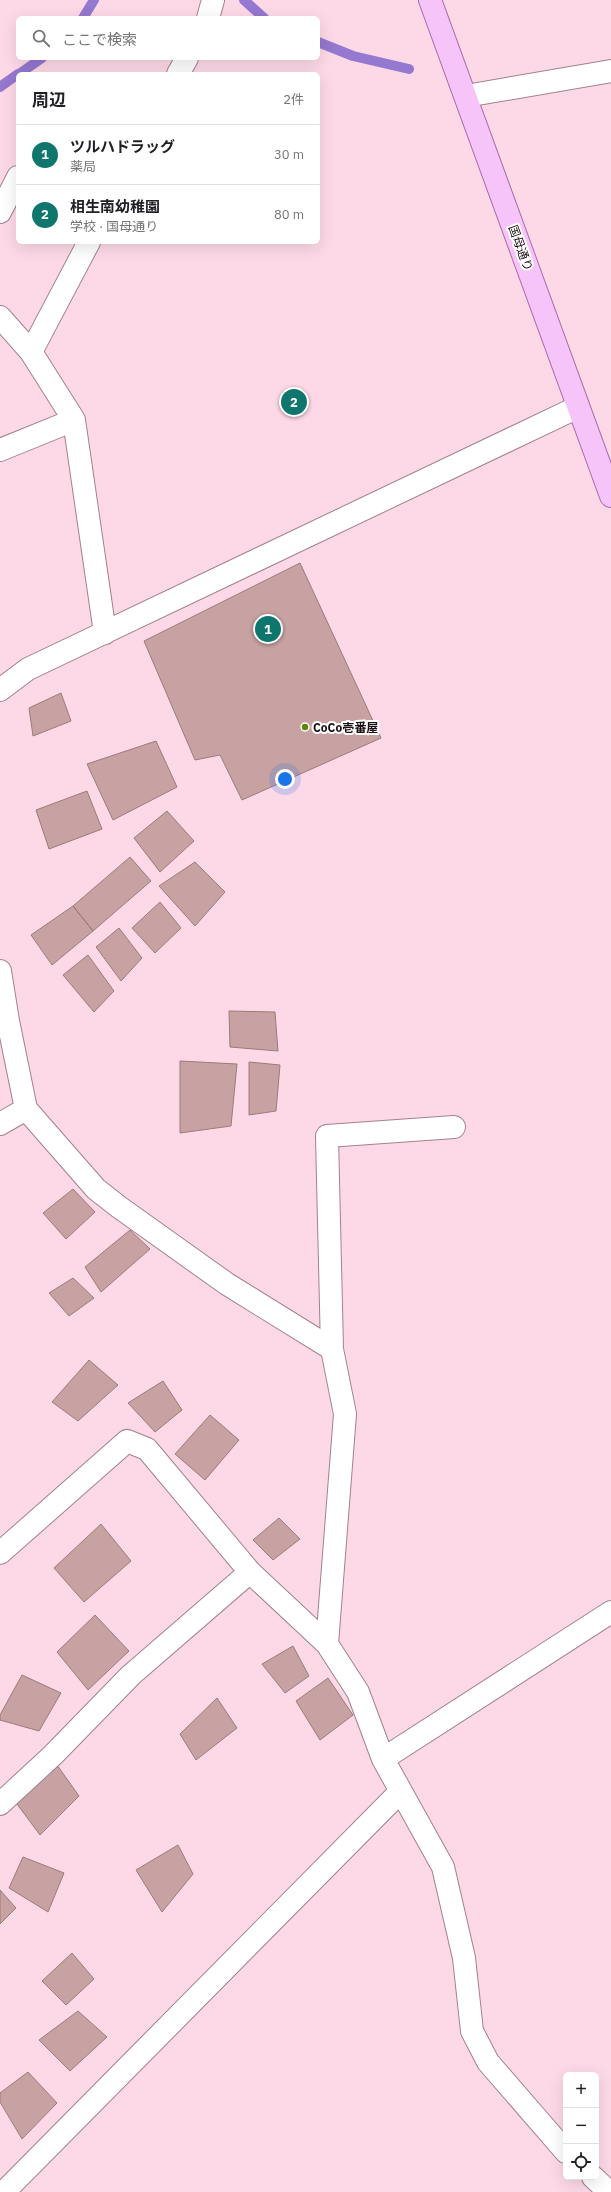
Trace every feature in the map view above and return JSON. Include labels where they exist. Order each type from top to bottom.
[{"type":"main road","name":"国母通り","points":[[430,0],[611,496]]},
{"type":"street","points":[[209,16],[213,0]]},
{"type":"street","points":[[179,72],[186,60]]},
{"type":"street","points":[[466,96],[611,71]]},
{"type":"street","points":[[0,212],[16,181]]},
{"type":"street","points":[[31,352],[88,244]]},
{"type":"street","points":[[0,317],[31,352],[74,420],[104,633]]},
{"type":"street","points":[[0,690],[28,669],[578,407]]},
{"type":"street","points":[[0,450],[74,420]]},
{"type":"street","points":[[0,971],[8,1021],[26,1109],[96,1189],[227,1284],[332,1349]]},
{"type":"street","points":[[0,1124],[26,1109]]},
{"type":"street","points":[[326,1644],[345,1414],[332,1349],[327,1136],[454,1127]]},
{"type":"street","points":[[0,1553],[127,1441],[147,1449],[250,1572],[326,1644],[358,1692],[382,1759],[443,1867],[464,1958],[472,2031],[488,2062],[563,2149]]},
{"type":"street","points":[[0,1804],[53,1755],[131,1675],[250,1572]]},
{"type":"street","points":[[382,1759],[611,1612]]},
{"type":"street","points":[[4,2192],[400,1792]]},
{"type":"street","points":[[596,2180],[610,2192]]},
{"type":"building","points":[[300,563],[381,738],[242,800],[220,755],[195,760],[144,641]]},
{"type":"building","points":[[61,693],[71,721],[33,736],[29,708]]},
{"type":"building","points":[[156,741],[177,787],[113,820],[87,764]]},
{"type":"building","points":[[87,791],[102,829],[49,849],[36,810]]},
{"type":"building","points":[[167,811],[194,841],[160,872],[134,838]]},
{"type":"building","points":[[130,857],[151,881],[93,931],[73,906]]},
{"type":"building","points":[[195,862],[225,892],[195,926],[159,886]]},
{"type":"building","points":[[160,902],[181,928],[155,953],[132,928]]},
{"type":"building","points":[[73,906],[93,931],[52,965],[31,935]]},
{"type":"building","points":[[119,928],[142,958],[121,981],[96,947]]},
{"type":"building","points":[[88,955],[114,991],[94,1012],[63,975]]},
{"type":"building","points":[[229,1011],[275,1012],[278,1051],[230,1047]]},
{"type":"building","points":[[180,1061],[237,1064],[231,1126],[180,1133]]},
{"type":"building","points":[[249,1062],[280,1065],[276,1111],[249,1115]]},
{"type":"building","points":[[73,1189],[95,1212],[66,1239],[43,1213]]},
{"type":"building","points":[[130,1230],[150,1249],[101,1292],[85,1267]]},
{"type":"building","points":[[73,1278],[94,1298],[69,1316],[49,1293]]},
{"type":"building","points":[[89,1360],[118,1385],[78,1421],[52,1402]]},
{"type":"building","points":[[163,1381],[182,1410],[155,1432],[128,1403]]},
{"type":"building","points":[[210,1415],[239,1440],[205,1480],[175,1454]]},
{"type":"building","points":[[279,1518],[300,1539],[273,1560],[253,1540]]},
{"type":"building","points":[[101,1524],[131,1561],[84,1602],[54,1568]]},
{"type":"building","points":[[95,1615],[129,1651],[88,1690],[57,1652]]},
{"type":"building","points":[[293,1646],[309,1676],[285,1693],[262,1664]]},
{"type":"building","points":[[22,1675],[61,1693],[39,1731],[0,1720],[0,1715]]},
{"type":"building","points":[[328,1678],[353,1715],[320,1740],[296,1701]]},
{"type":"building","points":[[217,1698],[237,1728],[196,1760],[180,1734]]},
{"type":"building","points":[[57,1765],[79,1796],[40,1835],[17,1804]]},
{"type":"building","points":[[178,1845],[193,1874],[162,1912],[136,1870]]},
{"type":"building","points":[[23,1857],[64,1873],[48,1912],[9,1888]]},
{"type":"building","points":[[0,1890],[16,1908],[0,1924]]},
{"type":"building","points":[[72,1953],[94,1979],[66,2005],[42,1981]]},
{"type":"building","points":[[78,2011],[107,2037],[70,2071],[39,2040]]},
{"type":"building","points":[[28,2072],[57,2103],[22,2139],[0,2102],[0,2093]]},
{"type":"waterway","points":[[84,16],[94,0]]},
{"type":"waterway","points":[[244,0],[262,16]]},
{"type":"waterway","points":[[320,43],[353,56],[409,69]]},
{"type":"waterway","points":[[22,72],[39,60]]},
{"type":"waterway","points":[[0,87],[16,75]]},
{"type":"place","name":"相生南幼稚園","points":[[294,402]]},
{"type":"place","name":"ツルハドラッグ","points":[[268,629]]},
{"type":"place","name":"CoCo壱番屋","points":[[305,727]]}]
